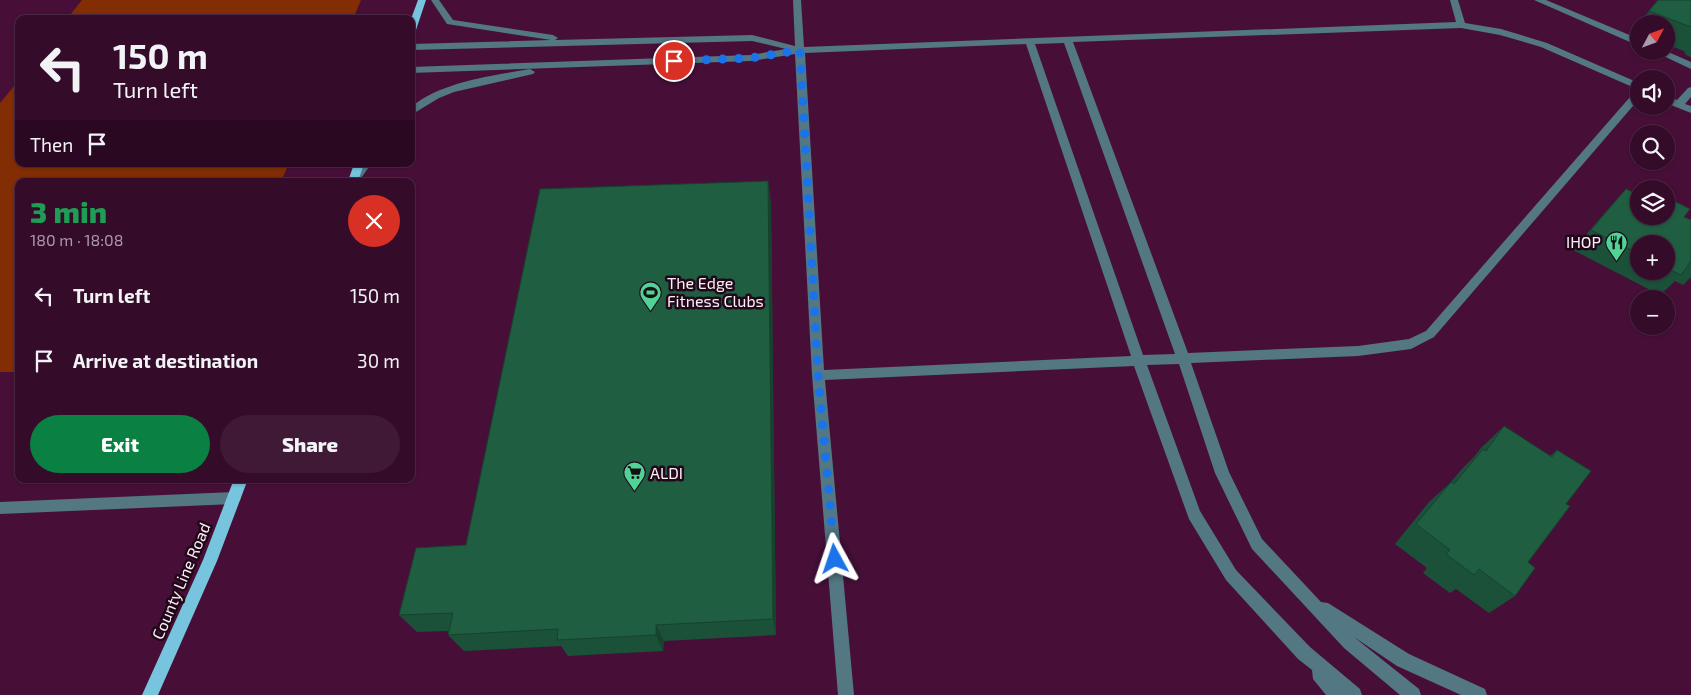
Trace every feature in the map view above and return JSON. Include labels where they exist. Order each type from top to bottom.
[{"type":"main road","points":[[415,19],[422,0]]},
{"type":"main road","name":"County Line Road","points":[[150,695],[210,561],[240,483]]},
{"type":"lane","points":[[435,0],[450,22],[585,43]]},
{"type":"lane","points":[[797,0],[818,375],[846,695]]},
{"type":"lane","points":[[1454,0],[1461,25]]},
{"type":"lane","points":[[1538,0],[1630,39]]},
{"type":"lane","points":[[415,70],[751,58],[800,50],[1461,25],[1501,32],[1544,45],[1630,83]]},
{"type":"lane","points":[[415,48],[752,38],[800,50]]},
{"type":"lane","points":[[1068,41],[1183,359],[1222,473],[1257,544],[1349,643],[1413,695]]},
{"type":"lane","points":[[1030,42],[1138,361],[1194,514],[1231,575],[1304,653],[1336,695]]},
{"type":"lane","points":[[1675,59],[1691,66]]},
{"type":"lane","points":[[415,108],[420,102],[477,82],[578,64]]},
{"type":"lane","points":[[1679,105],[1691,90]]},
{"type":"lane","points":[[818,375],[1358,351],[1412,344],[1430,334],[1630,102]]},
{"type":"lane","points":[[1675,103],[1691,110]]},
{"type":"lane","points":[[355,178],[364,167]]},
{"type":"lane","points":[[0,508],[234,498]]},
{"type":"lane","points":[[1306,597],[1404,660],[1480,695]]},
{"type":"lane","points":[[1304,653],[1354,695]]},
{"type":"shaded area","points":[[82,0],[361,0],[355,15],[70,15]]},
{"type":"shaded area","points":[[15,85],[15,167],[288,167],[282,178],[15,178],[15,372],[0,372],[0,103]]},
{"type":"building","points":[[1658,0],[1691,0],[1691,27],[1675,21],[1675,15],[1660,15],[1649,11]]},
{"type":"building","points":[[768,181],[773,619],[656,625],[656,635],[557,640],[558,629],[448,635],[453,613],[399,615],[416,548],[466,545],[540,189]]},
{"type":"building","points":[[1626,189],[1630,191],[1630,225],[1675,225],[1675,202],[1690,209],[1684,217],[1691,220],[1691,261],[1681,275],[1675,272],[1675,235],[1630,235],[1630,250],[1591,230]]},
{"type":"building","points":[[1504,426],[1552,457],[1557,450],[1591,471],[1566,504],[1570,506],[1528,562],[1535,568],[1515,596],[1479,569],[1474,575],[1446,554],[1450,550],[1416,524],[1451,482],[1454,484],[1483,449],[1486,451]]},
{"type":"place","name":"IHOP","points":[[1617,261]]},
{"type":"place","name":"The Edge Fitness Clubs","points":[[651,311]]},
{"type":"place","name":"ALDI","points":[[634,492]]},
{"type":"route","points":[[674,61],[751,58],[800,50],[818,375],[835,559]]}]
